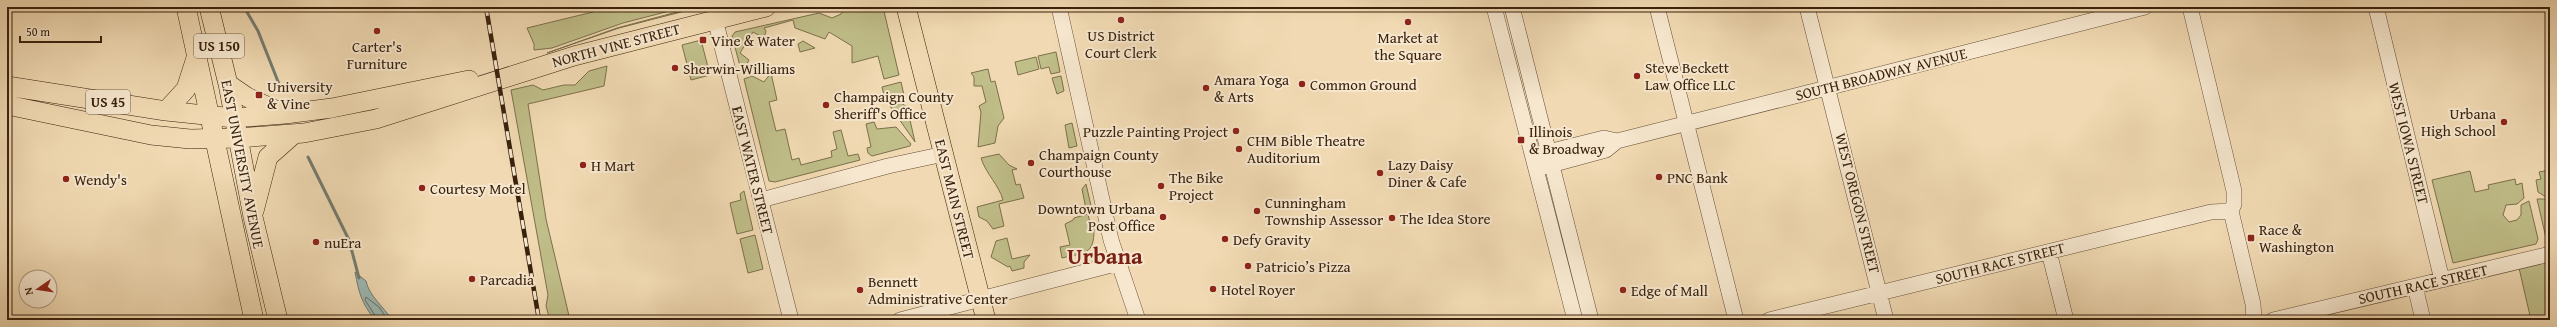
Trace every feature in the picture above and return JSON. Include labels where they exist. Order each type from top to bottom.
[{"type":"main road","name":"EAST UNIVERSITY AVENUE","points":[[186,7],[213,140],[254,320]]},
{"type":"main road","name":"EAST UNIVERSITY AVENUE","points":[[209,7],[228,84],[253,217],[278,320]]},
{"type":"main road","name":"NORTH VINE STREET","points":[[213,140],[294,134],[376,119],[574,56],[766,7]]},
{"type":"main road","name":"EAST MAIN STREET","points":[[906,7],[986,320]]},
{"type":"main road","points":[[166,111],[186,89],[196,56]]},
{"type":"main road","name":"NORTH VINE STREET","points":[[234,118],[286,114],[467,80],[490,82]]},
{"type":"main road","points":[[228,84],[247,97],[286,114]]},
{"type":"main road","name":"US 45","points":[[7,86],[166,111],[234,118]]},
{"type":"main road","name":"US 45","points":[[7,105],[151,135],[213,140]]},
{"type":"main road","points":[[253,217],[268,157],[294,134]]},
{"type":"street","points":[[1059,7],[1111,240],[1138,320]]},
{"type":"street","points":[[1494,7],[1575,320]]},
{"type":"street","points":[[1512,7],[1591,320]]},
{"type":"street","points":[[1657,7],[1736,320]]},
{"type":"street","name":"WEST OREGON STREET","points":[[1806,7],[1828,87],[1886,320]]},
{"type":"street","name":"SOUTH BROADWAY AVENUE","points":[[1534,163],[1550,158],[1606,150],[1617,141],[2145,7]]},
{"type":"street","points":[[2190,7],[2234,191],[2234,204],[2231,211],[2253,304],[2254,320]]},
{"type":"street","name":"WEST IOWA STREET","points":[[2376,7],[2442,280]]},
{"type":"street","name":"EAST WATER STREET","points":[[715,19],[791,320]]},
{"type":"street","points":[[761,200],[888,166],[944,154]]},
{"type":"street","name":"SOUTH RACE STREET","points":[[1769,320],[2211,212],[2231,211]]},
{"type":"street","points":[[2049,252],[2066,320]]},
{"type":"street","name":"SOUTH RACE STREET","points":[[2273,320],[2550,254]]},
{"type":"street","points":[[900,320],[980,298],[1120,263]]},
{"type":"street","points":[[2415,286],[2423,320]]},
{"type":"shaded area","points":[[597,7],[604,9],[685,7],[623,23],[552,48],[534,50],[534,44],[527,28],[597,11]]},
{"type":"shaded area","points":[[846,7],[883,7],[899,75],[884,79],[878,56],[852,63],[852,46],[829,32],[825,39],[795,28],[793,20],[764,28],[766,31],[764,38],[753,32],[740,53],[749,60],[747,64],[740,66],[732,36],[735,32],[819,13],[832,18],[841,14]]},
{"type":"shaded area","points":[[688,9],[619,28],[547,53],[617,28]]},
{"type":"shaded area","points":[[701,40],[710,75],[691,80],[682,45]]},
{"type":"shaded area","points":[[803,41],[815,48],[800,52],[798,44]]},
{"type":"shaded area","points":[[1056,52],[1060,72],[1051,74],[1049,67],[1041,69],[1038,56]]},
{"type":"shaded area","points":[[1036,57],[1039,69],[1018,75],[1015,62]]},
{"type":"shaded area","points":[[607,66],[604,86],[528,104],[546,219],[570,320],[550,320],[546,306],[548,295],[511,90],[533,85],[543,90],[564,85],[575,85],[589,71]]},
{"type":"shaded area","points":[[988,69],[991,82],[995,81],[1004,118],[998,126],[995,143],[978,147],[981,112],[979,106],[986,102],[982,86],[974,86],[974,77],[971,73]]},
{"type":"shaded area","points":[[771,73],[777,100],[769,102],[776,131],[785,129],[792,160],[799,158],[801,165],[832,157],[831,151],[837,149],[833,132],[841,130],[848,156],[858,154],[860,160],[775,182],[769,181],[744,79],[752,76],[764,82]]},
{"type":"shaded area","points":[[1061,76],[1064,91],[1057,94],[1052,78]]},
{"type":"shaded area","points":[[901,82],[904,95],[885,99],[882,87]]},
{"type":"shaded area","points":[[901,103],[907,107],[915,142],[890,106]]},
{"type":"shaded area","points":[[874,122],[877,129],[896,127],[911,144],[910,146],[872,156],[868,153],[867,148],[871,147],[866,124]]},
{"type":"shaded area","points":[[1072,123],[1077,146],[1069,148],[1065,125]]},
{"type":"shaded area","points":[[999,154],[1009,165],[1017,169],[1012,170],[1016,185],[1020,184],[1024,198],[999,204],[1004,226],[993,229],[987,221],[979,217],[977,207],[1003,200],[999,189],[983,164],[981,158]]},
{"type":"shaded area","points":[[2550,170],[2550,196],[2546,197],[2538,192],[2536,180],[2541,179],[2539,172]]},
{"type":"shaded area","points":[[2470,171],[2475,192],[2489,189],[2488,185],[2515,179],[2516,185],[2522,183],[2524,198],[2517,204],[2506,205],[2503,215],[2509,222],[2517,220],[2521,215],[2521,205],[2529,201],[2538,239],[2536,244],[2453,263],[2432,180]]},
{"type":"shaded area","points":[[1086,184],[1092,210],[1072,214],[1068,208],[1074,208],[1075,211],[1086,209],[1082,189]]},
{"type":"shaded area","points":[[744,191],[753,230],[737,234],[730,203],[741,200],[740,194]]},
{"type":"shaded area","points":[[2537,199],[2545,199],[2550,207],[2550,240],[2546,238]]},
{"type":"shaded area","points":[[1088,214],[1091,228],[1094,229],[1094,237],[1090,248],[1083,253],[1062,258],[1060,247],[1070,245],[1065,224],[1074,218]]},
{"type":"shaded area","points":[[755,235],[763,269],[748,273],[740,239]]},
{"type":"shaded area","points":[[1007,238],[1012,259],[1030,255],[1024,262],[1024,268],[1012,271],[1010,266],[1008,267],[991,257],[996,241]]},
{"type":"shaded area","points":[[2550,261],[2550,320],[2531,320],[2519,268]]},
{"type":"water","points":[[355,272],[366,281],[373,297],[392,320],[375,320],[361,297]]},
{"type":"waterway","points":[[244,7],[258,31],[279,84]]},
{"type":"waterway","points":[[308,157],[349,240],[359,278]]},
{"type":"railway","points":[[486,7],[539,320]]},
{"type":"place","name":"US District Court Clerk","points":[[1121,20]]},
{"type":"place","name":"Market at the Square","points":[[1408,22]]},
{"type":"place","name":"Carter's Furniture","points":[[377,31]]},
{"type":"place","name":"Vine & Water","points":[[703,40]]},
{"type":"place","name":"Sherwin-Williams","points":[[675,68]]},
{"type":"place","name":"Steve Beckett Law Office LLC","points":[[1637,76]]},
{"type":"place","name":"Common Ground","points":[[1302,84]]},
{"type":"place","name":"Amara Yoga & Arts","points":[[1206,88]]},
{"type":"place","name":"University & Vine","points":[[259,95]]},
{"type":"place","name":"Champaign County Sheriff's Office","points":[[826,105]]},
{"type":"place","name":"Urbana High School","points":[[2504,122]]},
{"type":"place","name":"Puzzle Painting Project","points":[[1236,131]]},
{"type":"place","name":"Illinois & Broadway","points":[[1521,140]]},
{"type":"place","name":"CHM Bible Theatre Auditorium","points":[[1239,149]]},
{"type":"place","name":"Champaign County Courthouse","points":[[1031,163]]},
{"type":"place","name":"H Mart","points":[[583,165]]},
{"type":"place","name":"Lazy Daisy Diner & Cafe","points":[[1380,173]]},
{"type":"place","name":"PNC Bank","points":[[1659,177]]},
{"type":"place","name":"Wendy's","points":[[66,179]]},
{"type":"place","name":"The Bike Project","points":[[1161,186]]},
{"type":"place","name":"Courtesy Motel","points":[[422,188]]},
{"type":"place","name":"Cunningham Township Assessor","points":[[1257,211]]},
{"type":"place","name":"Downtown Urbana Post Office","points":[[1163,217]]},
{"type":"place","name":"The Idea Store","points":[[1392,218]]},
{"type":"place","name":"Race & Washington","points":[[2251,238]]},
{"type":"place","name":"Defy Gravity","points":[[1225,239]]},
{"type":"place","name":"nuEra","points":[[316,242]]},
{"type":"place","name":"Patricio’s Pizza","points":[[1248,266]]},
{"type":"place","name":"Parcadia","points":[[472,279]]},
{"type":"place","name":"Hotel Royer","points":[[1213,289]]},
{"type":"place","name":"Bennett Administrative Center","points":[[860,290]]},
{"type":"place","name":"Edge of Mall","points":[[1623,290]]},
{"type":"district","name":"Urbana","points":[[1105,255]]}]
